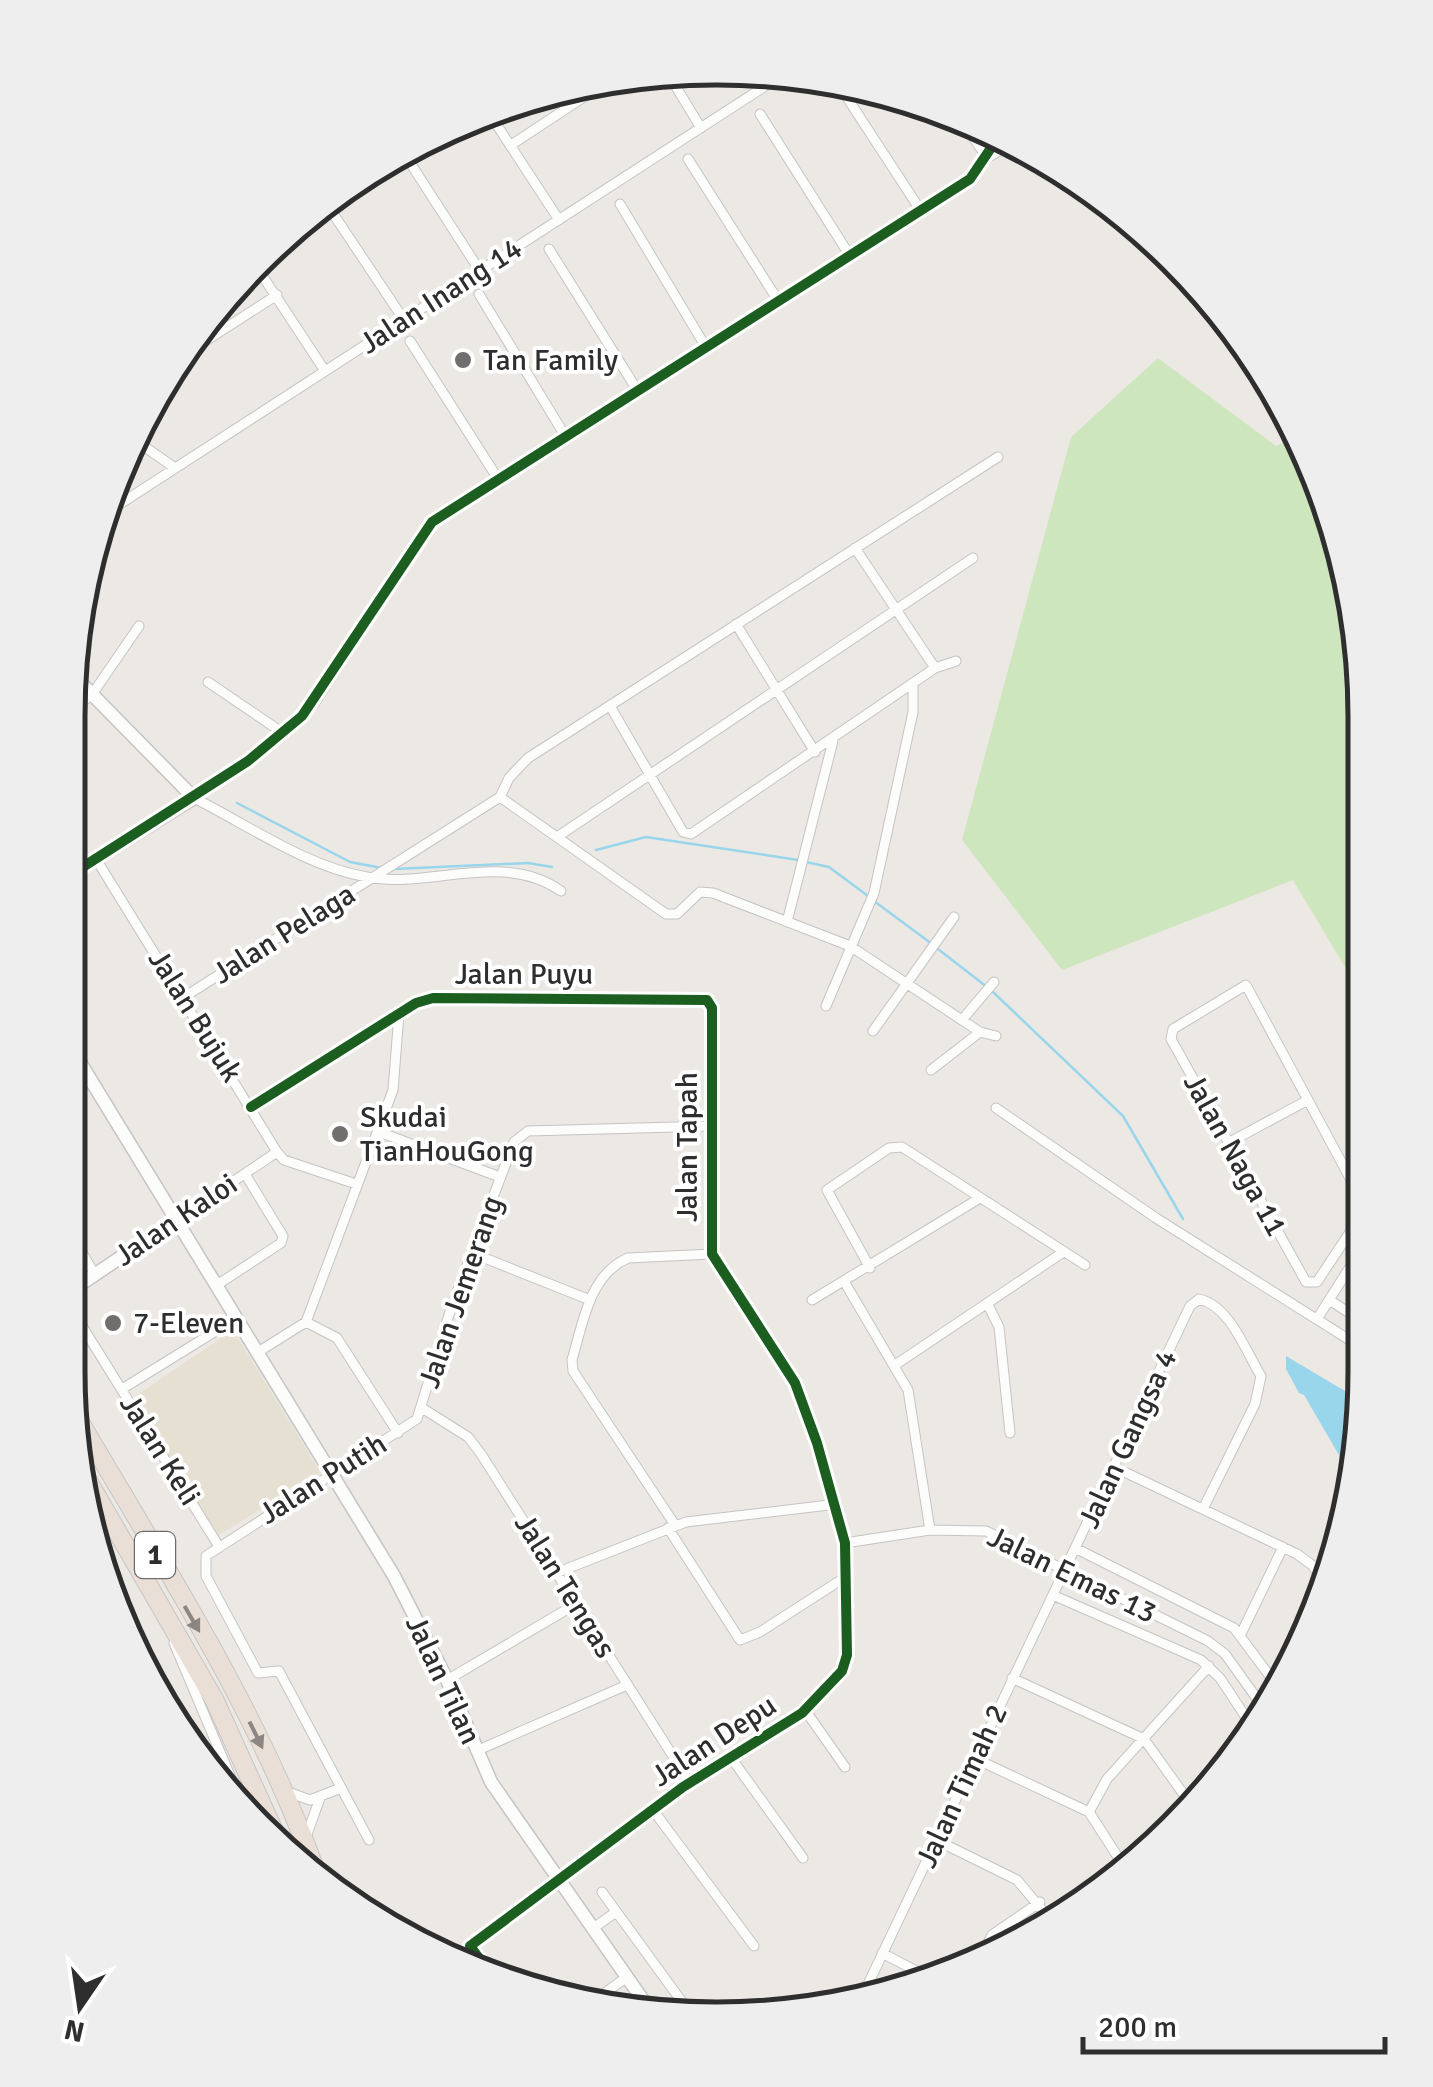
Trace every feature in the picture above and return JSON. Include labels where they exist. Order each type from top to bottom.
[{"type":"highway","name":"1","points":[[88,1437],[237,1697],[310,1853]]},
{"type":"highway","name":"1","points":[[98,1496],[214,1699],[265,1812]]},
{"type":"street","points":[[676,86],[701,128]]},
{"type":"street","name":"Jalan Inang 14","points":[[123,502],[765,87]]},
{"type":"street","points":[[848,99],[920,211]]},
{"type":"street","points":[[511,146],[579,101]]},
{"type":"street","points":[[760,114],[850,256]]},
{"type":"street","points":[[498,125],[558,220]]},
{"type":"street","points":[[976,141],[988,158]]},
{"type":"street","points":[[85,867],[248,761],[314,704],[432,522],[970,180],[993,148]]},
{"type":"street","points":[[988,158],[999,152]]},
{"type":"street","points":[[688,159],[779,302]]},
{"type":"street","points":[[411,164],[480,271]]},
{"type":"street","points":[[620,204],[707,349]]},
{"type":"street","points":[[333,214],[404,320]]},
{"type":"street","points":[[549,249],[639,392]]},
{"type":"street","points":[[264,276],[325,371]]},
{"type":"street","points":[[211,338],[277,294]]},
{"type":"street","points":[[479,294],[567,439]]},
{"type":"street","points":[[410,341],[500,482]]},
{"type":"street","points":[[145,447],[175,468]]},
{"type":"street","points":[[86,689],[194,798],[320,862],[372,878],[500,796],[518,766],[998,457]]},
{"type":"street","points":[[855,548],[935,668]]},
{"type":"street","points":[[556,837],[973,558]]},
{"type":"street","points":[[736,624],[814,752]]},
{"type":"street","points":[[85,699],[139,626]]},
{"type":"street","points":[[610,706],[683,832],[691,834],[935,668],[956,661]]},
{"type":"street","points":[[208,682],[280,731]]},
{"type":"street","points":[[826,1006],[872,898],[913,712],[913,683]]},
{"type":"street","points":[[787,922],[833,740]]},
{"type":"street","points":[[500,796],[666,914],[677,914],[700,892],[714,893],[850,946],[980,1032],[996,1036]]},
{"type":"street","name":"Jalan Bujuk","points":[[96,860],[277,1152]]},
{"type":"street","name":"Jalan Pelaga","points":[[184,997],[372,878],[520,872],[544,879],[562,891]]},
{"type":"street","points":[[873,1032],[954,917]]},
{"type":"street","name":"Jalan Naga 11","points":[[1308,1100],[1246,985],[1170,1034],[1301,1276],[1317,1282],[1348,1235]]},
{"type":"street","points":[[962,1020],[990,987]]},
{"type":"street","name":"Jalan Puyu","points":[[251,1107],[398,1014],[433,998],[707,1000]]},
{"type":"street","name":"Jalan Tapah","points":[[707,1000],[712,1008],[712,1254],[795,1383],[837,1504]]},
{"type":"street","points":[[258,1352],[306,1322],[379,1132],[398,1062],[398,1014]]},
{"type":"street","points":[[931,1070],[980,1032]]},
{"type":"street","name":"Jalan Tilan","points":[[85,1072],[394,1576],[446,1680],[490,1782],[641,1998]]},
{"type":"street","points":[[1228,1144],[1308,1100],[1348,1174]]},
{"type":"street","points":[[996,1108],[1156,1218],[1348,1339]]},
{"type":"street","name":"Jalan Jemerang","points":[[422,1408],[472,1253],[514,1142],[528,1131],[714,1126]]},
{"type":"street","points":[[379,1132],[500,1177]]},
{"type":"street","points":[[870,1268],[827,1190],[876,1156],[902,1147],[1062,1253],[1085,1264]]},
{"type":"street","points":[[277,1152],[284,1160],[356,1184]]},
{"type":"street","name":"Jalan Kaloi","points":[[85,1283],[277,1152]]},
{"type":"street","points":[[216,1285],[280,1243],[283,1236],[244,1174]]},
{"type":"street","points":[[812,1300],[980,1198]]},
{"type":"street","points":[[472,1253],[590,1300]]},
{"type":"street","points":[[894,1365],[1062,1253]]},
{"type":"street","points":[[712,1254],[628,1258],[610,1270],[590,1300],[572,1360],[573,1370],[737,1639],[747,1639],[848,1576]]},
{"type":"street","points":[[85,1258],[95,1275]]},
{"type":"street","points":[[1317,1318],[1348,1270]]},
{"type":"street","points":[[845,1283],[894,1365],[913,1407],[930,1530]]},
{"type":"street","name":"Jalan Gangsa 4","points":[[1066,1572],[1190,1306],[1200,1299],[1214,1302],[1261,1376],[1256,1404],[1203,1509]]},
{"type":"street","points":[[1329,1300],[1348,1312]]},
{"type":"street","points":[[987,1303],[998,1327],[1010,1433]]},
{"type":"street","points":[[122,1389],[237,1318]]},
{"type":"street","points":[[306,1322],[336,1338],[398,1433]]},
{"type":"street","name":"Jalan Keli","points":[[85,1323],[218,1545]]},
{"type":"street","name":"Jalan Putih","points":[[218,1545],[398,1433],[417,1419],[422,1408]]},
{"type":"street","name":"Jalan Tengas","points":[[422,1408],[468,1437],[690,1782]]},
{"type":"street","points":[[1114,1467],[1283,1546],[1315,1570]]},
{"type":"street","points":[[556,1573],[671,1527],[837,1504]]},
{"type":"street","name":"Jalan Depu","points":[[476,1954],[470,1946],[690,1782],[805,1710],[845,1664],[848,1576],[846,1543],[837,1504]]},
{"type":"street","name":"Jalan Emas 13","points":[[846,1543],[930,1530],[986,1531],[1217,1647],[1256,1698]]},
{"type":"street","points":[[218,1545],[206,1556],[206,1576],[258,1674],[279,1671],[369,1840]]},
{"type":"street","points":[[1241,1634],[1283,1546]]},
{"type":"street","points":[[1077,1549],[1241,1634],[1269,1675]]},
{"type":"street","name":"Jalan Timah 2","points":[[868,1983],[1066,1572]]},
{"type":"street","points":[[151,1584],[228,1770]]},
{"type":"street","points":[[1055,1596],[1209,1666],[1244,1717]]},
{"type":"street","points":[[446,1680],[576,1604]]},
{"type":"street","points":[[1088,1812],[1106,1779],[1209,1666]]},
{"type":"street","points":[[1012,1678],[1144,1739],[1184,1795]]},
{"type":"street","points":[[476,1751],[627,1685]]},
{"type":"street","points":[[805,1710],[845,1767]]},
{"type":"street","points":[[732,1758],[803,1858]]},
{"type":"street","points":[[976,1759],[1088,1812],[1118,1858]]},
{"type":"street","points":[[282,1790],[310,1800],[341,1788]]},
{"type":"street","points":[[306,1841],[309,1818],[320,1798]]},
{"type":"street","points":[[653,1810],[754,1946]]},
{"type":"street","points":[[938,1841],[1018,1880],[1045,1909]]},
{"type":"street","points":[[602,1892],[681,2001]]},
{"type":"street","points":[[990,1940],[1040,1902]]},
{"type":"street","points":[[592,1929],[616,1912]]},
{"type":"street","points":[[882,1954],[913,1970]]},
{"type":"street","points":[[606,1992],[626,1977]]},
{"type":"shaded area","points":[[233,1330],[321,1473],[215,1537],[131,1399]]},
{"type":"green space","points":[[1158,358],[1276,446],[1285,441],[1326,553],[1343,634],[1348,716],[1348,972],[1293,880],[1062,970],[962,840],[1071,437]]},
{"type":"water","points":[[1286,1356],[1347,1393],[1342,1460],[1304,1395],[1286,1369]]},
{"type":"waterway","points":[[237,803],[350,862],[382,868]]},
{"type":"waterway","points":[[596,850],[646,837],[798,860]]},
{"type":"waterway","points":[[806,862],[829,867],[868,896]]},
{"type":"waterway","points":[[394,869],[528,863],[552,867]]},
{"type":"waterway","points":[[874,901],[932,944]]},
{"type":"waterway","points":[[938,949],[987,987]]},
{"type":"waterway","points":[[993,992],[1123,1116],[1183,1219]]},
{"type":"cycle path","points":[[85,866],[248,761],[302,716],[432,522],[970,179],[991,148]]},
{"type":"cycle path","points":[[251,1107],[416,1003],[433,998],[707,1000],[712,1008],[712,1254],[795,1383],[817,1443],[845,1543],[847,1655],[842,1671],[802,1713],[683,1787],[470,1946],[476,1954]]},
{"type":"place","name":"Tan Family","points":[[463,360]]},
{"type":"place","name":"Skudai TianHouGong","points":[[340,1134]]},
{"type":"place","name":"7-Eleven","points":[[113,1323]]}]
